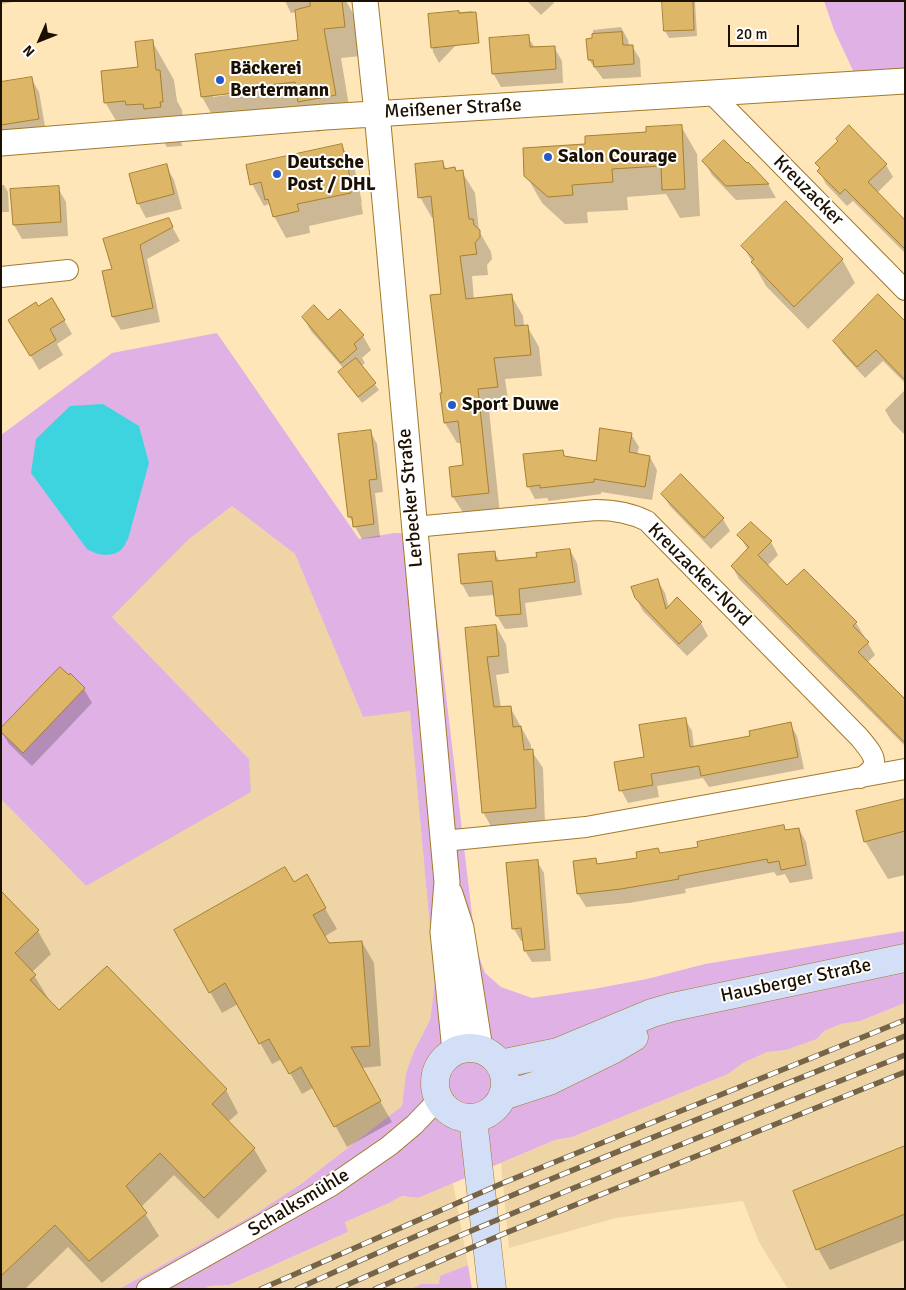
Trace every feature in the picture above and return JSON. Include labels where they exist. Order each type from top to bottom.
[{"type":"main road","name":"Hausberger Straße","points":[[478,1054],[558,1052],[652,1013],[709,999],[905,958]]},
{"type":"main road","name":"Hausberger Straße","points":[[503,1096],[550,1081],[612,1050],[687,1005]]},
{"type":"main road","points":[[478,1054],[505,1080],[503,1096],[494,1109],[481,1117],[473,1119],[456,1116],[443,1107],[438,1100],[434,1089],[434,1077],[442,1062],[478,1054]]},
{"type":"main road","points":[[473,1119],[492,1289]]},
{"type":"street","name":"Lerbecker Straße","points":[[365,1],[377,113],[446,882],[461,928],[478,1054]]},
{"type":"street","name":"Meißener Straße","points":[[1,143],[377,113],[905,81]]},
{"type":"street","name":"Kreuzacker","points":[[711,93],[905,290]]},
{"type":"street","points":[[1,278],[68,270]]},
{"type":"street","name":"Kreuzacker-Nord","points":[[414,527],[596,510],[637,516],[647,521],[869,749],[875,761],[873,768],[868,774],[860,778]]},
{"type":"street","points":[[443,841],[586,827],[905,769]]},
{"type":"street","name":"Schalksmühle","points":[[147,1289],[331,1186],[389,1146],[414,1125],[438,1100]]},
{"type":"shaded area","points":[[824,1],[905,1],[905,75],[857,79],[834,30]]},
{"type":"shaded area","points":[[217,333],[359,539],[394,533],[427,534],[476,948],[485,973],[501,987],[532,998],[647,979],[705,964],[905,931],[905,1003],[860,1021],[841,1024],[824,1031],[817,1039],[786,1050],[767,1052],[743,1063],[728,1074],[572,1137],[555,1140],[418,1198],[402,1196],[345,1222],[348,1232],[229,1285],[210,1286],[204,1289],[119,1289],[255,1214],[301,1184],[402,1106],[406,1073],[414,1051],[430,1020],[435,982],[410,711],[363,717],[295,554],[232,506],[188,540],[112,617],[249,759],[251,792],[86,886],[1,799],[1,435],[112,353]]},
{"type":"shaded area","points":[[232,506],[295,554],[363,717],[410,710],[435,982],[430,1020],[414,1051],[406,1073],[402,1106],[301,1184],[255,1214],[119,1289],[1,1289],[1,799],[86,886],[249,759],[112,617],[188,540]]},
{"type":"shaded area","points":[[905,1003],[905,1289],[788,1289],[759,1242],[743,1201],[616,1218],[509,1248],[501,1163],[555,1140],[572,1137],[728,1074],[743,1063],[767,1052],[786,1050],[817,1039],[824,1031],[841,1024],[860,1021]]},
{"type":"shaded area","points":[[453,1183],[468,1265],[441,1276],[440,1284],[421,1284],[411,1289],[204,1289],[210,1286],[229,1285],[348,1232],[345,1222],[402,1196],[418,1198]]},
{"type":"shaded area","points":[[468,1265],[472,1289],[411,1289],[421,1284],[439,1284],[440,1276]]},
{"type":"water","points":[[103,404],[139,426],[149,463],[128,539],[121,550],[108,555],[95,553],[87,549],[31,473],[36,439],[70,406]]},
{"type":"building","points":[[310,1],[342,1],[345,27],[324,29],[336,95],[298,102],[295,82],[234,89],[235,93],[201,97],[195,54],[298,40],[295,10],[310,6]]},
{"type":"building","points":[[662,1],[693,1],[694,30],[664,31]]},
{"type":"building","points":[[459,11],[459,13],[476,12],[479,43],[431,48],[428,14]]},
{"type":"building","points":[[622,32],[623,45],[633,45],[634,64],[594,67],[593,60],[588,60],[586,39],[592,38],[592,34]]},
{"type":"building","points":[[529,35],[530,47],[555,46],[556,69],[492,74],[489,38]]},
{"type":"building","points":[[153,40],[156,70],[160,70],[163,102],[160,102],[161,107],[144,109],[143,104],[126,105],[125,101],[104,103],[101,71],[138,67],[135,42]]},
{"type":"building","points":[[32,77],[39,119],[1,125],[1,82]]},
{"type":"building","points":[[682,125],[685,189],[662,190],[661,166],[612,169],[613,182],[572,185],[573,195],[548,197],[524,176],[523,148],[585,144],[585,136],[646,132],[646,127]]},
{"type":"building","points":[[849,125],[887,164],[868,182],[905,220],[905,249],[845,189],[840,194],[817,171],[820,168],[815,163],[838,141],[836,139]]},
{"type":"building","points":[[724,140],[769,184],[726,186],[702,161]]},
{"type":"building","points":[[342,144],[351,181],[349,181],[351,193],[297,204],[299,211],[273,217],[268,199],[265,200],[261,182],[250,185],[246,165]]},
{"type":"building","points":[[443,161],[444,169],[455,167],[456,171],[463,170],[469,219],[473,219],[474,225],[480,230],[480,237],[475,243],[477,254],[460,256],[466,299],[512,294],[515,326],[528,325],[531,355],[494,358],[498,387],[478,389],[489,493],[452,497],[449,467],[463,465],[461,446],[458,421],[444,423],[430,295],[441,294],[431,196],[418,198],[415,164]]},
{"type":"building","points":[[167,164],[174,194],[137,204],[129,174]]},
{"type":"building","points":[[59,186],[61,222],[13,225],[10,189]]},
{"type":"building","points":[[786,201],[843,259],[794,307],[751,262],[754,259],[741,246]]},
{"type":"building","points":[[169,218],[173,227],[140,245],[153,308],[112,317],[102,271],[112,269],[103,239]]},
{"type":"building","points":[[878,294],[905,321],[905,380],[876,350],[857,367],[833,341]]},
{"type":"building","points":[[52,298],[65,320],[50,329],[56,340],[30,356],[8,320],[36,302],[38,306]]},
{"type":"building","points":[[314,305],[328,320],[340,309],[364,335],[354,344],[357,349],[341,363],[302,317]]},
{"type":"building","points":[[356,358],[376,383],[358,397],[338,372]]},
{"type":"building","points":[[600,428],[632,433],[629,452],[650,456],[645,487],[594,479],[594,482],[540,488],[540,485],[527,487],[523,454],[563,450],[564,456],[596,461]]},
{"type":"building","points":[[371,430],[377,479],[369,480],[374,524],[353,527],[352,517],[348,517],[338,434]]},
{"type":"building","points":[[681,474],[724,518],[704,538],[661,494]]},
{"type":"building","points":[[751,522],[772,541],[758,555],[787,585],[804,569],[857,622],[853,626],[869,642],[858,652],[905,699],[905,743],[731,566],[749,547],[737,535]]},
{"type":"building","points":[[570,549],[575,582],[519,589],[521,614],[496,616],[492,581],[461,584],[458,554],[495,551],[496,561],[537,557],[536,553]]},
{"type":"building","points":[[658,579],[666,609],[677,597],[702,622],[679,644],[635,598],[631,587]]},
{"type":"building","points":[[496,625],[499,656],[487,657],[494,707],[511,706],[513,727],[521,726],[524,750],[533,749],[536,808],[482,813],[465,628]]},
{"type":"building","points":[[60,667],[69,675],[70,673],[85,688],[23,753],[1,732],[1,728]]},
{"type":"building","points":[[686,718],[690,747],[750,736],[749,731],[791,722],[798,757],[701,776],[699,766],[651,774],[653,785],[619,791],[614,762],[644,757],[639,725]]},
{"type":"building","points":[[905,799],[905,831],[864,842],[856,811]]},
{"type":"building","points":[[784,825],[785,830],[799,828],[806,865],[781,870],[779,861],[768,863],[767,859],[678,876],[679,879],[577,894],[573,861],[596,858],[597,864],[637,858],[636,852],[658,848],[660,853],[698,847],[697,842]]},
{"type":"building","points":[[538,860],[545,949],[524,951],[521,928],[512,929],[506,863]]},
{"type":"building","points":[[285,867],[294,882],[307,874],[326,908],[313,915],[329,943],[362,941],[370,1046],[351,1047],[381,1101],[334,1127],[301,1067],[289,1074],[269,1039],[259,1044],[225,983],[209,993],[174,930]]},
{"type":"building","points":[[1,891],[39,930],[15,953],[36,975],[30,980],[59,1010],[107,966],[227,1089],[212,1104],[255,1148],[204,1198],[160,1153],[126,1186],[147,1213],[89,1261],[55,1225],[1,1276]]},
{"type":"building","points":[[905,1146],[905,1214],[816,1250],[793,1191]]},
{"type":"railway","points":[[261,1289],[503,1183],[905,1020]]},
{"type":"railway","points":[[297,1289],[523,1191],[905,1036]]},
{"type":"railway","points":[[338,1289],[549,1198],[905,1055]]},
{"type":"railway","points":[[375,1289],[508,1232],[905,1072]]},
{"type":"place","name":"Bäckerei Bertermann","points":[[220,80]]},
{"type":"place","name":"Salon Courage","points":[[548,157]]},
{"type":"place","name":"Deutsche Post / DHL","points":[[277,174]]},
{"type":"place","name":"Sport Duwe","points":[[452,405]]}]
